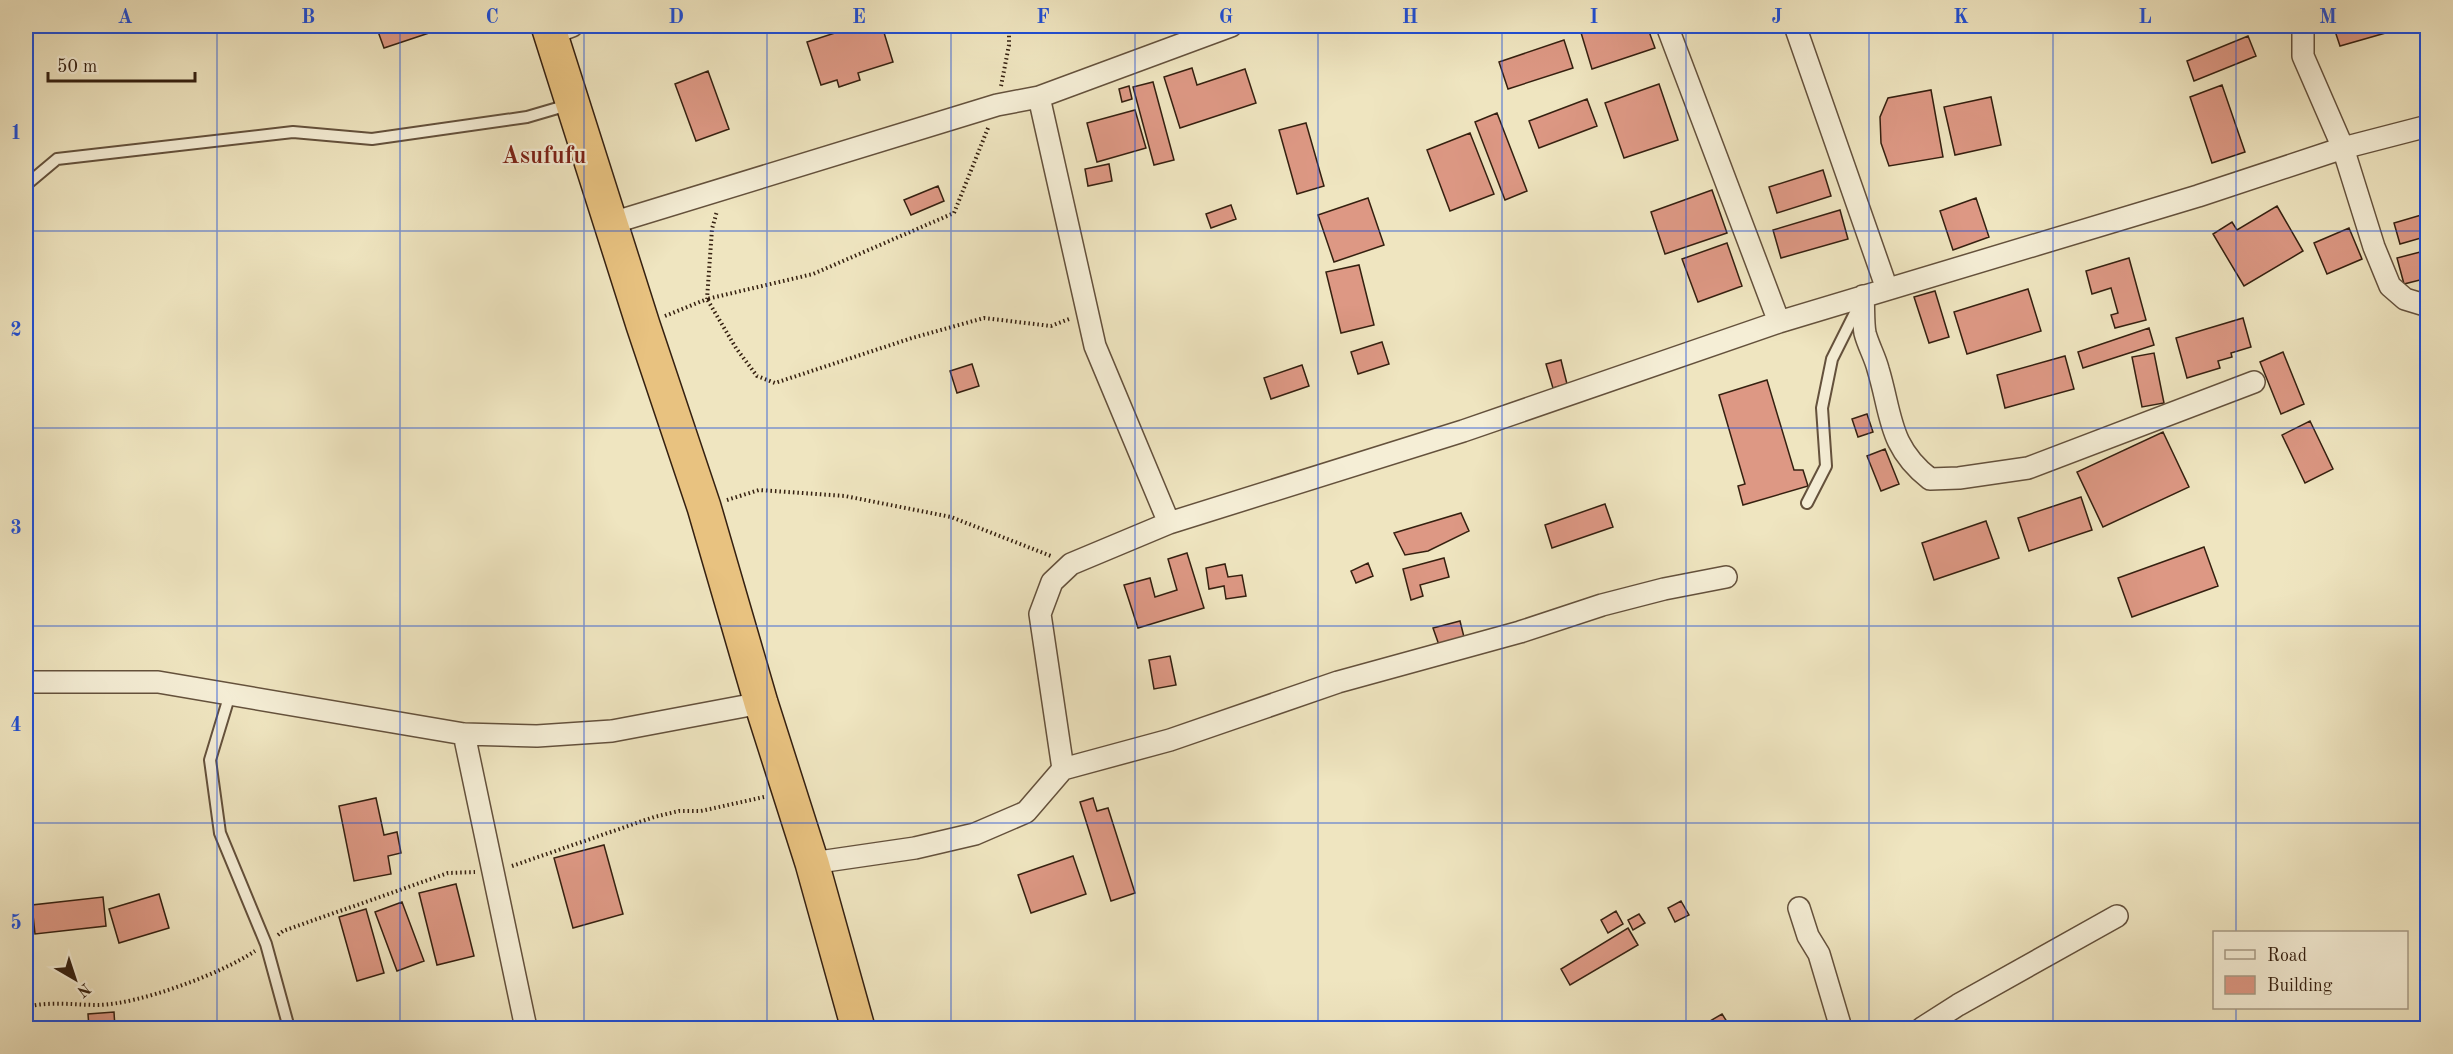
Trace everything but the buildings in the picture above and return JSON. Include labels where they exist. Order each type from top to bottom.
[{"type":"highway","points":[[557,28],[574,103],[643,325],[704,507],[761,703],[791,791],[858,1029]]},
{"type":"street","points":[[612,223],[997,105],[1039,97],[1231,26]]},
{"type":"street","points":[[1667,26],[1779,322]]},
{"type":"street","points":[[1795,26],[1887,289]]},
{"type":"street","points":[[2303,26],[2303,56],[2343,148],[2374,247],[2390,285],[2405,299],[2427,306]]},
{"type":"street","points":[[1039,97],[1095,346],[1169,523]]},
{"type":"street","points":[[1062,770],[1040,614],[1052,582],[1071,564],[1169,523],[1463,431],[1779,322],[2198,196],[2343,148],[2427,126]]},
{"type":"street","points":[[1863,296],[1865,333],[1878,369],[1895,436],[1914,466],[1930,479],[1959,478],[2028,468],[2254,382]]},
{"type":"street","points":[[812,863],[915,848],[975,834],[1026,812],[1062,770],[1170,740],[1338,682],[1520,632],[1602,605],[1664,589],[1726,577]]},
{"type":"street","points":[[26,682],[158,682],[464,734],[537,736],[612,732],[761,703]]},
{"type":"street","points":[[464,734],[526,1029]]},
{"type":"street","points":[[1799,908],[1808,936],[1819,954],[1841,1029]]},
{"type":"street","points":[[1922,1029],[1958,1005],[2117,915]]},
{"type":"lane","points":[[26,185],[57,159],[293,132],[372,139],[527,117],[574,103]]},
{"type":"lane","points":[[1807,503],[1826,466],[1822,408],[1832,359],[1863,296]]},
{"type":"lane","points":[[230,694],[210,760],[220,832],[266,944],[289,1029]]},
{"type":"path","points":[[643,325],[707,299],[813,274],[954,213],[997,105],[1009,45],[1009,26]]},
{"type":"path","points":[[723,190],[712,229],[707,299],[736,348],[757,376],[776,384],[912,338],[984,318],[1051,326],[1075,316],[1080,283]]},
{"type":"path","points":[[704,507],[759,490],[844,496],[951,517],[1071,564]]},
{"type":"path","points":[[26,1007],[64,1002],[99,1005],[133,1001],[219,970],[248,956],[283,931],[448,873],[493,872],[654,816],[679,811],[701,811],[791,791]]},
{"type":"district","name":"Asufufu","points":[[544,157]]}]
